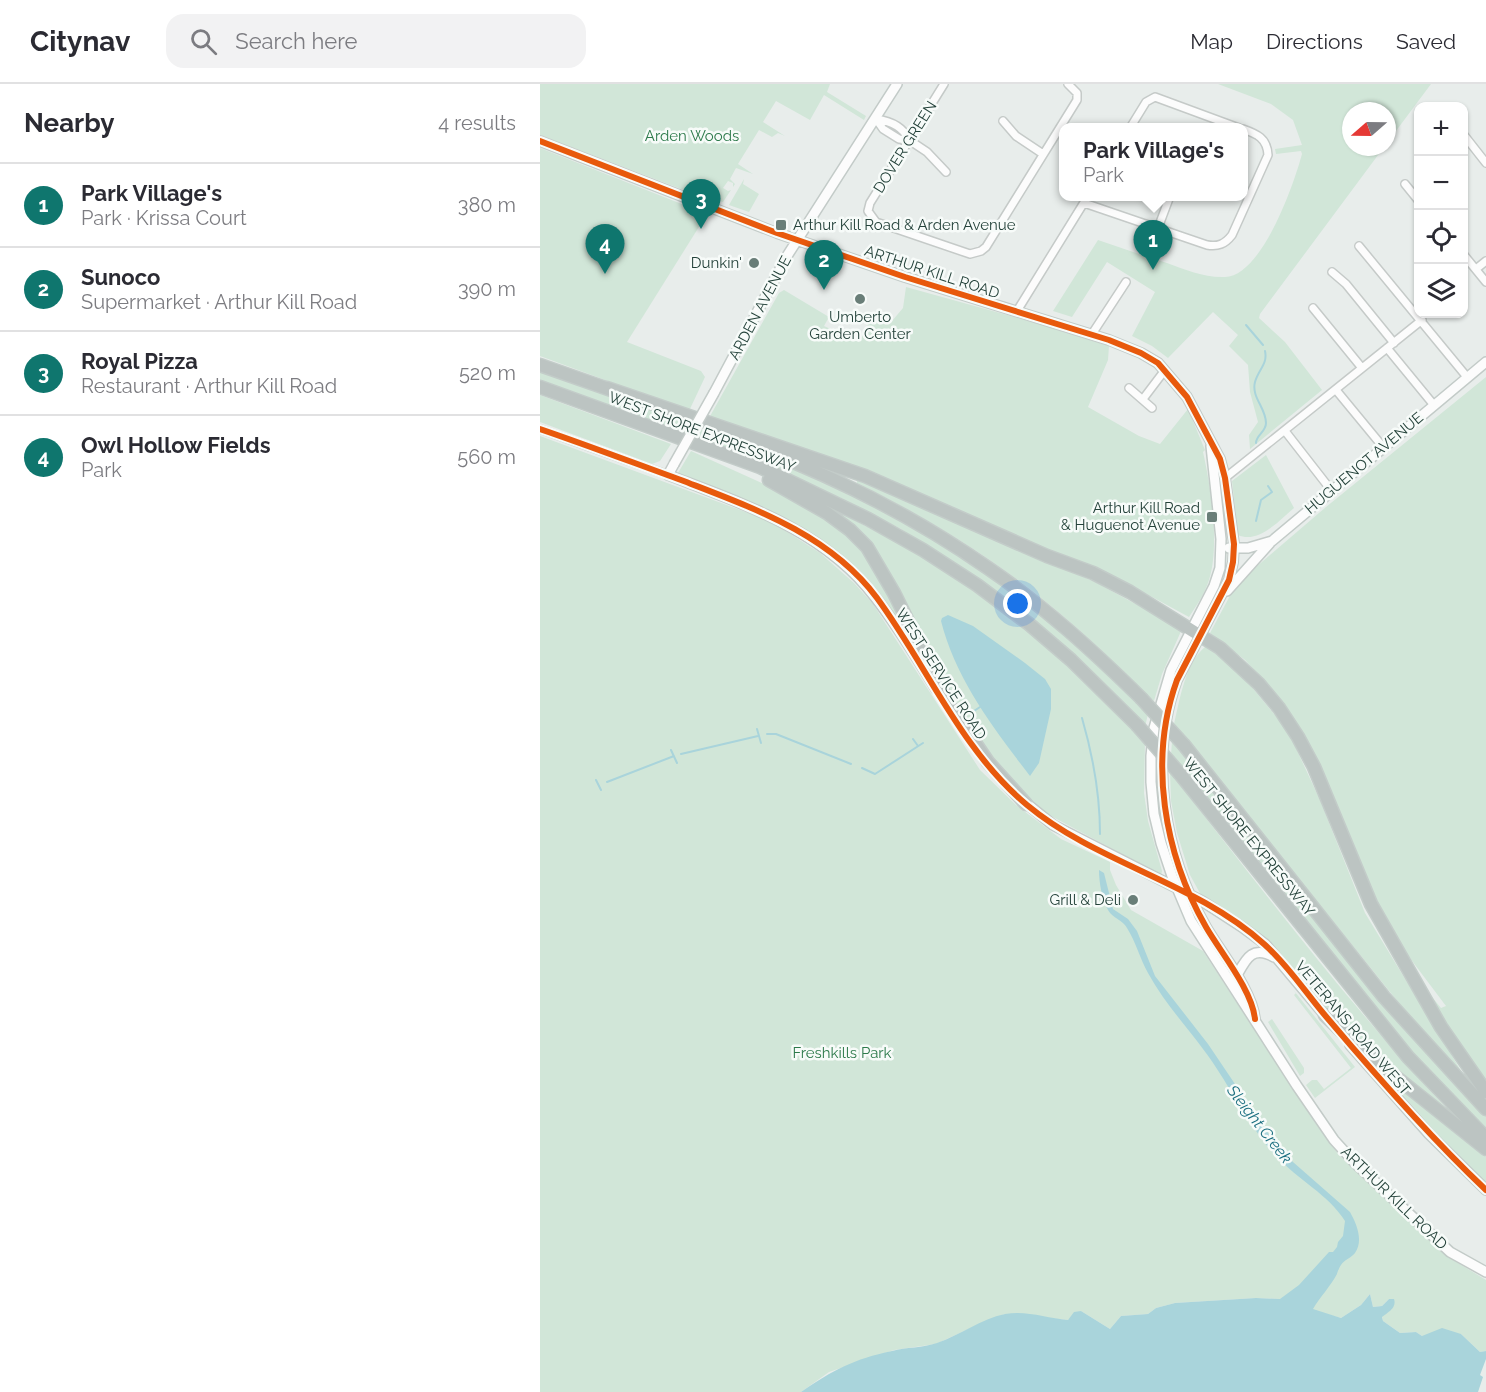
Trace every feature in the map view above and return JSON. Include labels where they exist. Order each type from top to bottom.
[{"type":"highway","name":"WEST SHORE EXPRESSWAY","points":[[540,365],[607,388],[821,474],[933,532],[989,568],[1038,605],[1084,643],[1141,698],[1184,745],[1384,997],[1486,1109]]},
{"type":"highway","name":"WEST SHORE EXPRESSWAY","points":[[540,387],[760,467],[858,514],[923,550],[977,585],[1029,624],[1071,660],[1137,725],[1180,774],[1408,1057],[1486,1138]]},
{"type":"highway","points":[[607,388],[865,476],[1047,556],[1093,573],[1130,592],[1220,648],[1241,666],[1279,708],[1298,737],[1314,767],[1377,915],[1440,1027],[1486,1092]]},
{"type":"highway","points":[[667,435],[731,461],[777,484],[827,513],[850,530],[867,548],[880,567],[950,706],[970,738],[988,762],[1026,804]]},
{"type":"highway","points":[[1325,1016],[1356,1046],[1486,1149]]},
{"type":"street","name":"ARDEN AVENUE","points":[[668,475],[774,279],[897,84]]},
{"type":"street","name":"DOVER GREEN","points":[[944,84],[870,203],[870,215],[876,222],[965,254],[975,254],[986,247],[1059,129]]},
{"type":"street","name":"DOVER GREEN","points":[[1063,123],[1077,100],[1077,93],[1068,84]]},
{"type":"street","points":[[1133,123],[1146,102],[1155,97],[1227,123]]},
{"type":"street","points":[[876,119],[883,129],[899,140],[909,140],[927,152],[946,172]]},
{"type":"street","points":[[1003,121],[1016,136],[1043,154]]},
{"type":"street","points":[[1248,131],[1262,138],[1268,149],[1268,155],[1248,198]]},
{"type":"street","points":[[1468,140],[1486,163]]},
{"type":"street","name":"ARTHUR KILL ROAD","points":[[540,141],[798,240],[905,277],[1092,334],[1141,353],[1158,363],[1187,398],[1220,459],[1225,478],[1234,549],[1229,580],[1220,600]]},
{"type":"street","points":[[1405,184],[1414,194]]},
{"type":"street","points":[[1017,311],[1085,201]]},
{"type":"street","points":[[1089,201],[1207,245],[1219,246],[1228,240],[1246,201]]},
{"type":"street","points":[[1158,228],[1168,201]]},
{"type":"street","points":[[1359,246],[1467,377]]},
{"type":"street","points":[[1468,260],[1486,282]]},
{"type":"street","points":[[1476,270],[1486,261]]},
{"type":"street","points":[[1332,272],[1346,284],[1433,404]]},
{"type":"street","points":[[1092,334],[1126,282]]},
{"type":"street","points":[[1313,308],[1362,368]]},
{"type":"street","points":[[1225,478],[1422,320]]},
{"type":"street","name":"HUGUENOT AVENUE","points":[[1234,549],[1257,546],[1272,541],[1486,362]]},
{"type":"street","points":[[1143,399],[1165,370]]},
{"type":"street","points":[[1129,388],[1152,408]]},
{"type":"street","points":[[1336,390],[1383,447]]},
{"type":"street","points":[[540,429],[668,475]]},
{"type":"street","points":[[1285,431],[1331,490]]},
{"type":"street","points":[[1195,632],[1220,568],[1221,546],[1211,444]]},
{"type":"street","name":"WEST SERVICE ROAD","points":[[668,475],[782,521],[815,541],[848,567],[874,595],[973,745],[992,770],[1026,804],[1053,825],[1080,840],[1190,895]]},
{"type":"street","points":[[1195,632],[1272,541]]},
{"type":"street","points":[[1221,546],[1234,549]]},
{"type":"street","name":"ARTHUR KILL ROAD","points":[[1195,632],[1176,659],[1162,696],[1150,756],[1154,814],[1161,843],[1176,888],[1191,921],[1321,1122],[1344,1151],[1450,1252],[1486,1272]]},
{"type":"street","name":"ARTHUR KILL ROAD","points":[[1195,632],[1172,692],[1165,729],[1161,771],[1168,827],[1190,895],[1205,925],[1250,1000],[1255,1019]]},
{"type":"street","name":"VETERANS ROAD WEST","points":[[1190,895],[1216,909],[1265,944],[1402,1105],[1486,1190]]},
{"type":"street","points":[[1236,977],[1242,963],[1250,956],[1260,952],[1272,955],[1285,967]]},
{"type":"green space","name":"Arden Woods","points":[[540,84],[830,84],[827,92],[866,116],[864,120],[824,95],[810,120],[776,101],[763,122],[785,136],[778,133],[772,137],[759,130],[738,164],[753,174],[736,168],[730,179],[735,184],[733,187],[733,183],[728,181],[723,188],[731,190],[723,202],[716,200],[715,202],[540,135]]},
{"type":"green space","points":[[1218,84],[1431,84],[1418,102],[1414,102],[1414,107],[1396,131],[1396,102],[1342,102],[1342,156],[1377,156],[1259,318],[1285,342],[1322,390],[1250,449],[1249,435],[1258,422],[1250,392],[1248,365],[1229,346],[1238,335],[1213,312],[1168,358],[1152,346],[1132,336],[1155,292],[1107,262],[1072,317],[1053,311],[1098,240],[1210,276],[1225,277],[1239,273],[1252,262],[1264,246],[1284,206],[1302,154],[1301,151],[1276,154],[1275,149],[1302,145],[1293,120],[1271,104]]},
{"type":"green space","points":[[540,148],[707,214],[627,342],[701,371],[705,377],[689,411],[540,356]]},
{"type":"green space","points":[[744,179],[743,184],[759,194],[749,212],[729,205]]},
{"type":"green space","points":[[906,287],[1109,346],[1108,360],[1088,407],[1139,436],[1160,444],[1188,409],[1205,450],[1203,452],[1209,482],[1214,534],[1209,580],[1189,617],[1130,585],[1128,587],[828,458],[709,418],[779,293],[784,290],[829,317],[824,326],[859,342],[869,323],[892,321],[903,308]]},
{"type":"green space","points":[[540,370],[610,394],[846,489],[966,557],[1029,603],[1084,649],[1148,714],[1145,727],[1075,656],[1021,610],[901,529],[839,497],[786,475],[540,383]]},
{"type":"green space","points":[[1486,377],[1486,1086],[1470,1065],[1427,991],[1441,1008],[1446,1006],[1385,925],[1297,725],[1275,693],[1245,660],[1210,633],[1232,592],[1256,567]]},
{"type":"green space","points":[[540,395],[671,444],[660,461],[652,464],[540,422]]},
{"type":"green space","name":"Freshkills Park","points":[[540,436],[770,521],[820,553],[854,583],[873,604],[980,770],[1016,805],[1061,839],[1110,862],[1110,870],[1116,885],[1131,910],[1203,951],[1316,1124],[1339,1155],[1448,1257],[1486,1280],[1486,1351],[1480,1352],[1461,1334],[1422,1336],[1416,1332],[1400,1333],[1383,1321],[1382,1316],[1392,1309],[1389,1299],[1382,1306],[1373,1307],[1370,1294],[1361,1305],[1341,1318],[1295,1306],[1280,1299],[1256,1298],[1175,1303],[1156,1308],[1148,1314],[1121,1316],[1110,1329],[1081,1311],[1068,1320],[1005,1314],[936,1344],[894,1350],[829,1372],[801,1392],[540,1392]]},
{"type":"green space","points":[[691,451],[766,485],[833,523],[865,550],[920,654],[857,571],[821,540],[789,520],[752,503],[681,477],[678,473]]},
{"type":"green space","points":[[1266,455],[1294,508],[1261,534],[1246,537],[1238,535],[1232,481]]},
{"type":"green space","points":[[857,479],[1095,582],[1182,629],[1162,674],[1154,701],[1078,629],[1027,587],[972,548],[916,514],[857,483]]},
{"type":"green space","points":[[831,508],[904,546],[958,580],[1024,628],[1074,669],[1145,742],[1144,793],[1161,875],[1038,809],[994,764],[965,723],[880,562],[829,510]]},
{"type":"green space","points":[[1206,646],[1242,675],[1288,731],[1320,800],[1365,913],[1463,1074],[1415,1023],[1174,724],[1188,672]]},
{"type":"green space","points":[[1172,741],[1461,1091],[1486,1115],[1486,1131],[1409,1051],[1171,755]]},
{"type":"green space","points":[[1170,772],[1279,912],[1354,1003],[1431,1092],[1472,1135],[1358,1042],[1322,1006],[1281,955],[1251,927],[1201,895],[1190,875],[1177,833],[1171,801]]},
{"type":"green space","points":[[1296,993],[1355,1067],[1315,1098],[1306,1085],[1312,1080],[1317,1080],[1324,1089],[1351,1068],[1294,995]]},
{"type":"green space","points":[[1272,1019],[1304,1068],[1304,1073],[1300,1076],[1268,1022]]},
{"type":"green space","points":[[1370,1060],[1486,1157],[1486,1186],[1425,1126]]},
{"type":"water","points":[[948,615],[973,626],[1025,663],[1045,679],[1051,689],[1051,709],[1039,763],[1030,776],[990,722],[966,684],[956,664],[941,621]]},
{"type":"water","points":[[1099,870],[1104,873],[1113,909],[1128,919],[1137,931],[1155,976],[1208,1044],[1270,1136],[1285,1155],[1350,1212],[1357,1226],[1358,1248],[1341,1265],[1313,1309],[1341,1318],[1361,1305],[1370,1294],[1373,1307],[1382,1306],[1389,1299],[1394,1299],[1393,1307],[1382,1317],[1383,1321],[1400,1333],[1416,1332],[1422,1336],[1442,1328],[1461,1334],[1480,1352],[1486,1351],[1486,1359],[1480,1375],[1483,1377],[1478,1392],[801,1392],[823,1377],[855,1362],[878,1354],[937,1343],[1005,1314],[1029,1314],[1068,1320],[1074,1312],[1081,1311],[1110,1329],[1121,1316],[1148,1314],[1156,1308],[1175,1303],[1256,1298],[1280,1299],[1299,1285],[1329,1252],[1333,1252],[1337,1247],[1343,1236],[1345,1221],[1330,1203],[1285,1165],[1259,1136],[1209,1057],[1156,986],[1127,928],[1108,910],[1101,891]]},
{"type":"waterway","points":[[1246,325],[1263,345]]},
{"type":"waterway","points":[[1256,443],[1266,423],[1254,387],[1265,360],[1265,351]]},
{"type":"waterway","points":[[1256,521],[1261,500],[1272,492],[1268,486]]},
{"type":"waterway","points":[[974,711],[980,707]]},
{"type":"waterway","name":"Sleight Creek","points":[[1082,718],[1095,775],[1100,834]]},
{"type":"waterway","points":[[757,729],[761,743]]},
{"type":"waterway","points":[[767,734],[776,734],[851,764]]},
{"type":"waterway","points":[[681,754],[758,736]]},
{"type":"waterway","points":[[913,739],[918,746]]},
{"type":"waterway","points":[[862,768],[875,774],[923,743]]},
{"type":"waterway","points":[[671,750],[677,763]]},
{"type":"waterway","points":[[607,782],[674,756]]},
{"type":"waterway","points":[[596,780],[601,790]]},
{"type":"cycle path","points":[[540,141],[777,233],[905,277],[1109,340],[1141,353],[1158,363],[1187,397],[1220,459],[1225,478],[1234,544],[1229,580],[1177,680],[1168,711],[1163,742],[1162,774],[1165,806],[1171,838],[1192,899],[1206,927],[1242,984],[1253,1008],[1255,1019]]},
{"type":"cycle path","points":[[540,429],[735,501],[788,526],[836,556],[877,598],[964,733],[1004,783],[1027,805],[1084,843],[1208,904],[1264,944],[1282,962],[1405,1107],[1486,1190]]},
{"type":"place","name":"Arthur Kill Road & Arden Avenue","points":[[781,225]]},
{"type":"place","name":"Royal Pizza","points":[[701,229]]},
{"type":"place","name":"Dunkin'","points":[[754,263]]},
{"type":"place","name":"Park Village's","points":[[1153,270]]},
{"type":"place","name":"Owl Hollow Fields","points":[[605,274]]},
{"type":"place","name":"Sunoco","points":[[824,290]]},
{"type":"place","name":"Umberto Garden Center","points":[[860,299]]},
{"type":"place","name":"Arthur Kill Road & Huguenot Avenue","points":[[1212,517]]},
{"type":"place","name":"Grill & Deli","points":[[1133,900]]}]
